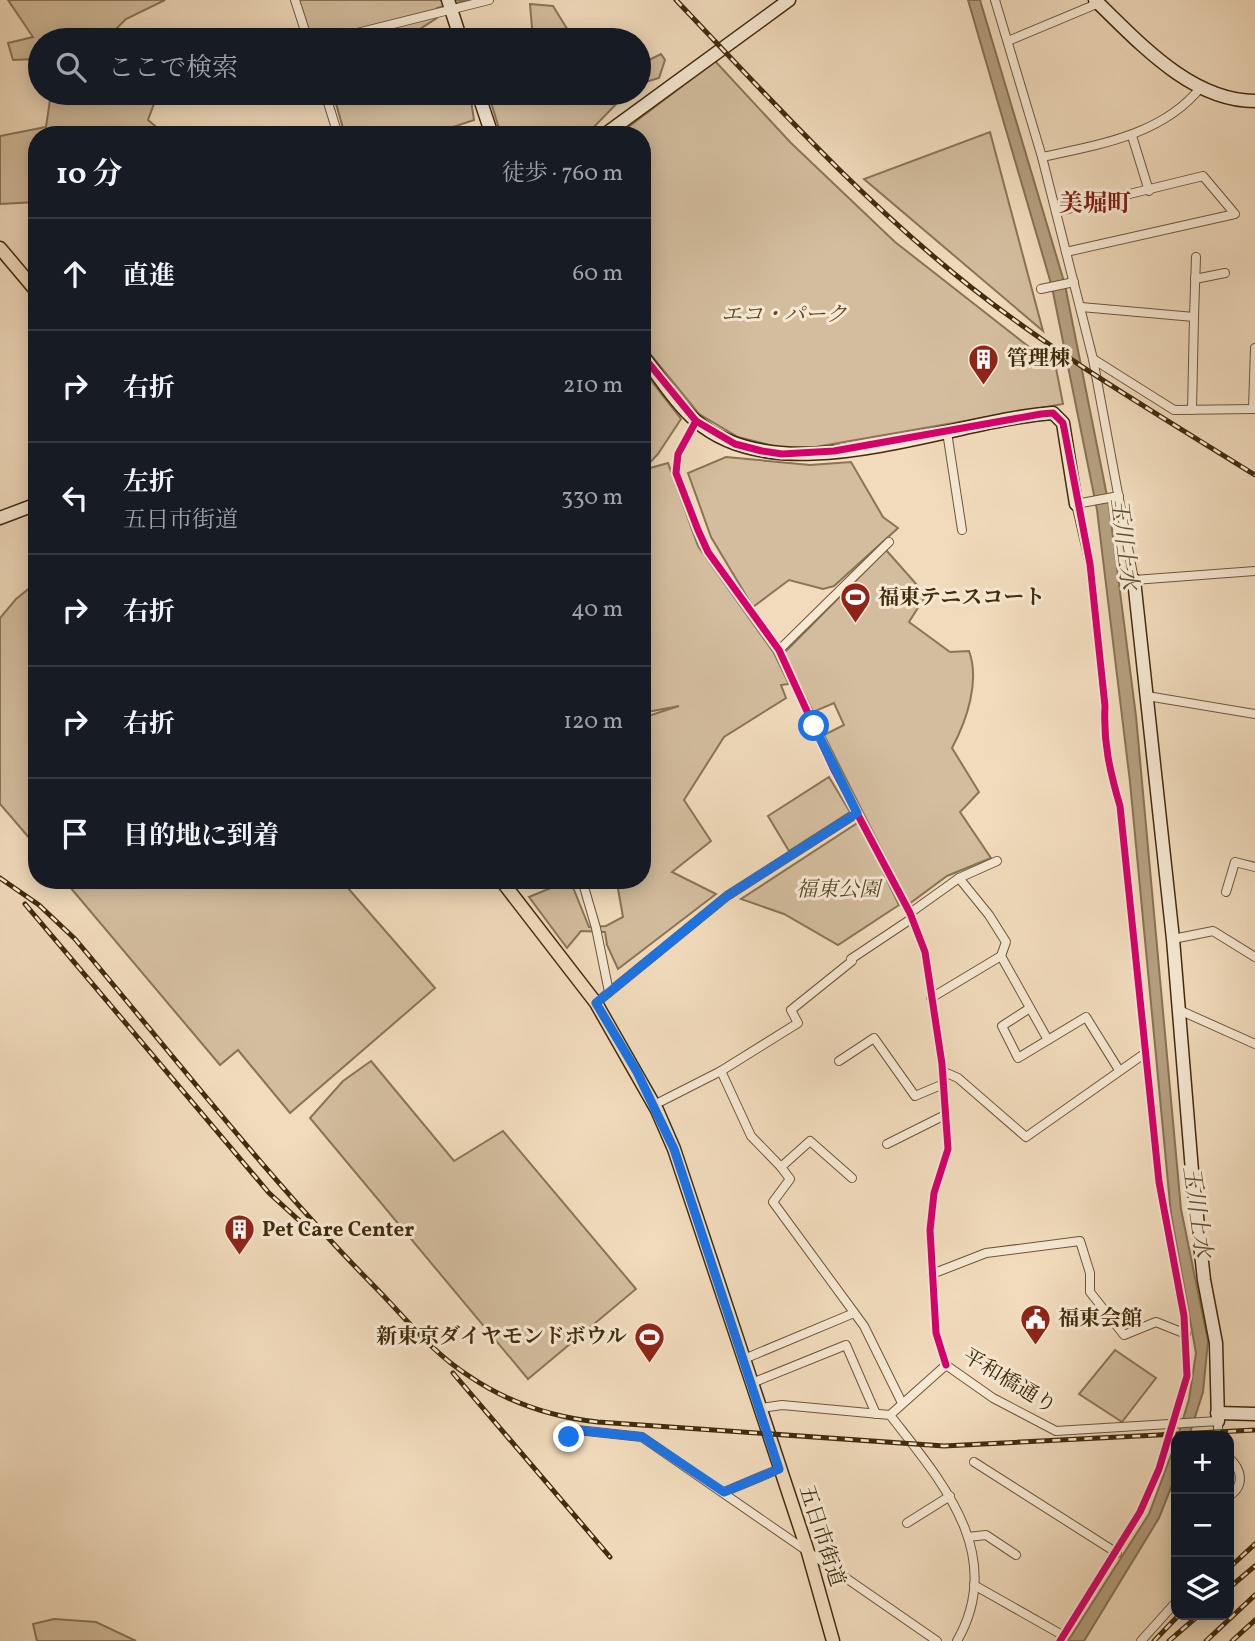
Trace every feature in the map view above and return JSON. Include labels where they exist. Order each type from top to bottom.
[{"type":"main road","points":[[1,249],[28,281]]},
{"type":"main road","name":"五日市街道","points":[[508,889],[596,1003],[654,1105],[674,1149],[807,1549],[832,1639]]},
{"type":"street","points":[[295,0],[304,28]]},
{"type":"street","points":[[370,28],[449,5],[489,0]]},
{"type":"street","points":[[651,101],[789,0]]},
{"type":"street","points":[[995,0],[1042,157],[1081,307],[1134,580],[1173,939],[1202,1266],[1216,1343],[1218,1431]]},
{"type":"street","points":[[1008,41],[1097,2],[1175,73],[1223,96],[1255,101]]},
{"type":"street","points":[[449,5],[457,28]]},
{"type":"street","points":[[1042,157],[1132,136],[1189,102],[1201,87]]},
{"type":"street","points":[[329,105],[335,126]]},
{"type":"street","points":[[482,105],[489,126]]},
{"type":"street","points":[[616,126],[645,105]]},
{"type":"street","points":[[1132,136],[1149,191]]},
{"type":"street","points":[[1056,212],[1203,176],[1236,214],[1066,252]]},
{"type":"street","points":[[1192,410],[1196,257]]},
{"type":"street","points":[[1195,279],[1225,273]]},
{"type":"street","points":[[1041,289],[1074,282]]},
{"type":"street","points":[[1081,307],[1194,317]]},
{"type":"street","points":[[1093,359],[1174,410],[1254,409],[1255,348]]},
{"type":"street","points":[[651,366],[696,421],[736,444],[782,454],[834,452],[1053,414],[1063,423],[1090,564],[1108,766],[1120,806],[1158,1182],[1186,1334],[1187,1376],[1159,1469],[1117,1553],[1062,1639],[974,1585]]},
{"type":"street","points":[[696,421],[678,454],[676,473],[708,552],[779,650],[910,916],[925,952],[942,1072],[948,1149],[934,1194],[930,1230],[936,1334],[946,1365],[890,1415],[782,1405],[761,1408]]},
{"type":"street","points":[[947,432],[962,530]]},
{"type":"street","points":[[1080,503],[1119,496]]},
{"type":"street","points":[[0,518],[28,507]]},
{"type":"street","points":[[779,650],[889,542]]},
{"type":"street","points":[[1134,580],[1255,571]]},
{"type":"street","points":[[1147,696],[1255,713]]},
{"type":"street","points":[[596,1003],[727,896],[857,813]]},
{"type":"street","points":[[654,1105],[721,1071],[798,1023],[791,1010],[852,960],[960,878],[997,861]]},
{"type":"street","points":[[1226,892],[1235,862],[1255,867]]},
{"type":"street","points":[[931,998],[1001,956],[1006,942],[960,878]]},
{"type":"street","points":[[585,889],[596,928],[608,992]]},
{"type":"street","points":[[1173,939],[1213,931],[1255,957]]},
{"type":"street","points":[[1001,956],[1048,1040]]},
{"type":"street","points":[[1030,1008],[1002,1026],[1018,1058],[1086,1017],[1119,1070]]},
{"type":"street","points":[[1179,1010],[1255,1044]]},
{"type":"street","points":[[839,1061],[874,1038],[915,1096],[941,1085]]},
{"type":"street","points":[[942,1072],[958,1078],[1026,1137],[1144,1054]]},
{"type":"street","points":[[721,1071],[751,1136],[790,1179],[773,1202],[854,1313],[902,1403]]},
{"type":"street","points":[[887,1144],[945,1115]]},
{"type":"street","points":[[781,1167],[810,1140],[852,1178]]},
{"type":"street","points":[[932,1274],[986,1253],[1080,1241],[1090,1273],[1090,1292],[1124,1335],[1156,1322],[1186,1334]]},
{"type":"street","points":[[744,1359],[854,1313]]},
{"type":"street","points":[[752,1383],[846,1345],[876,1414]]},
{"type":"street","name":"平和橋通り","points":[[946,1365],[993,1398],[1056,1431],[1204,1422],[1217,1417]]},
{"type":"street","points":[[1217,1417],[1255,1414]]},
{"type":"street","points":[[890,1415],[950,1496],[964,1520],[974,1585],[966,1624],[957,1641]]},
{"type":"street","points":[[569,1437],[576,1430],[642,1437],[937,1641]]},
{"type":"street","points":[[974,1462],[1117,1553]]},
{"type":"street","points":[[1234,1462],[1241,1477],[1234,1492]]},
{"type":"street","points":[[724,1492],[779,1469]]},
{"type":"street","points":[[907,1523],[950,1496]]},
{"type":"street","points":[[968,1537],[986,1535],[1016,1555]]},
{"type":"street","points":[[1141,1641],[1171,1608]]},
{"type":"green space","points":[[8,0],[165,0],[126,19],[117,28],[28,30]]},
{"type":"green space","points":[[299,0],[467,0],[437,8],[437,18],[422,28],[308,28]]},
{"type":"green space","points":[[530,4],[553,6],[567,28],[532,28]]},
{"type":"green space","points":[[28,38],[28,59],[13,60],[8,43]]},
{"type":"green space","points":[[661,54],[665,60],[659,78],[651,80],[651,59]]},
{"type":"green space","name":"エコ・パーク","points":[[715,61],[791,143],[895,242],[1056,368],[1063,404],[804,449],[782,448],[738,437],[699,414],[651,355],[651,126],[630,126]]},
{"type":"green space","points":[[49,105],[154,105],[148,120],[155,126],[46,126]]},
{"type":"green space","points":[[336,105],[472,105],[474,120],[456,126],[342,126]]},
{"type":"green space","points":[[492,105],[615,105],[595,126],[498,126]]},
{"type":"green space","points":[[28,131],[28,202],[0,204],[0,136]]},
{"type":"green space","points":[[990,132],[1043,331],[864,179]]},
{"type":"green space","points":[[651,381],[681,419],[651,461]]},
{"type":"green space","points":[[726,457],[810,465],[851,462],[883,517],[898,528],[834,586],[823,589],[789,580],[753,607],[711,537],[688,473]]},
{"type":"green space","points":[[668,463],[698,546],[774,653],[789,684],[781,685],[786,698],[724,737],[684,800],[711,841],[672,872],[716,894],[618,969],[607,945],[605,932],[581,931],[567,948],[529,897],[548,889],[574,889],[589,927],[606,926],[623,917],[618,889],[651,889],[651,715],[679,706],[651,711],[651,468]]},
{"type":"green space","points":[[886,550],[926,595],[909,622],[950,652],[969,651],[973,675],[970,700],[963,725],[952,748],[979,792],[960,812],[991,858],[947,876],[909,904],[824,735],[844,725],[834,703],[813,712],[784,653]]},
{"type":"green space","points":[[28,589],[28,837],[0,804],[0,618]]},
{"type":"green space","points":[[829,777],[850,812],[789,851],[768,816]]},
{"type":"green space","name":"福東公園","points":[[859,822],[899,905],[838,945],[784,914],[741,899]]},
{"type":"green space","points":[[72,889],[349,889],[435,988],[290,1113],[238,1050],[220,1065]]},
{"type":"green space","points":[[371,1061],[454,1161],[503,1131],[636,1289],[528,1379],[310,1118],[343,1081]]},
{"type":"green space","points":[[1115,1350],[1156,1378],[1122,1422],[1079,1394]]},
{"type":"green space","points":[[54,1619],[96,1622],[136,1641],[37,1641],[33,1624]]},
{"type":"shaded area","points":[[968,0],[980,0],[1065,285],[1109,506],[1136,716],[1181,1209],[1208,1341],[1203,1392],[1191,1431],[1179,1431],[1189,1399],[1196,1353],[1171,1214],[1130,782],[1097,510],[1052,287]]},
{"type":"shaded area","points":[[1171,1455],[1171,1488],[1159,1518],[1084,1641],[1068,1641],[1149,1514]]},
{"type":"railway","points":[[676,0],[855,185],[972,288],[1075,362],[1255,475]]},
{"type":"railway","points":[[0,878],[39,905],[75,939],[258,1159],[418,1333],[455,1366],[514,1401],[547,1412],[598,1422],[944,1446],[1255,1430]]},
{"type":"railway","points":[[25,904],[269,1193],[313,1233]]},
{"type":"railway","points":[[453,1373],[610,1557]]},
{"type":"railway","points":[[1234,1563],[1255,1544]]},
{"type":"railway","points":[[1234,1584],[1255,1566]]},
{"type":"railway","points":[[1206,1641],[1255,1595]]},
{"type":"railway","points":[[1154,1641],[1174,1620]]},
{"type":"railway","points":[[1169,1641],[1193,1620]]},
{"type":"railway","points":[[1232,1641],[1255,1620]]},
{"type":"cycle path","points":[[651,366],[696,421],[735,444],[782,454],[834,451],[1041,414],[1053,413],[1063,423],[1090,564],[1105,706],[1106,744],[1120,806],[1159,1182],[1184,1316],[1187,1376],[1159,1469],[1140,1512],[1060,1641]]},
{"type":"cycle path","points":[[696,421],[678,454],[676,473],[698,530],[708,552],[779,650],[833,768],[910,913],[925,952],[942,1064],[948,1149],[934,1193],[930,1230],[936,1333],[946,1365]]},
{"type":"place","name":"管理棟","points":[[984,386]]},
{"type":"place","name":"福東テニスコート","points":[[855,625]]},
{"type":"place","name":"Pet Care Center","points":[[239,1257]]},
{"type":"place","name":"福東会館","points":[[1035,1346]]},
{"type":"place","name":"新東京ダイヤモンドボウル","points":[[650,1364]]},
{"type":"district","name":"美堀町","points":[[1095,205]]},
{"type":"route","points":[[569,1437],[576,1430],[642,1437],[724,1492],[779,1469],[674,1149],[637,1072],[596,1003],[727,896],[857,813],[814,726]]},
{"type":"water label","name":"玉川上水","points":[[1123,544]]},
{"type":"water label","name":"玉川上水","points":[[1196,1212]]}]
